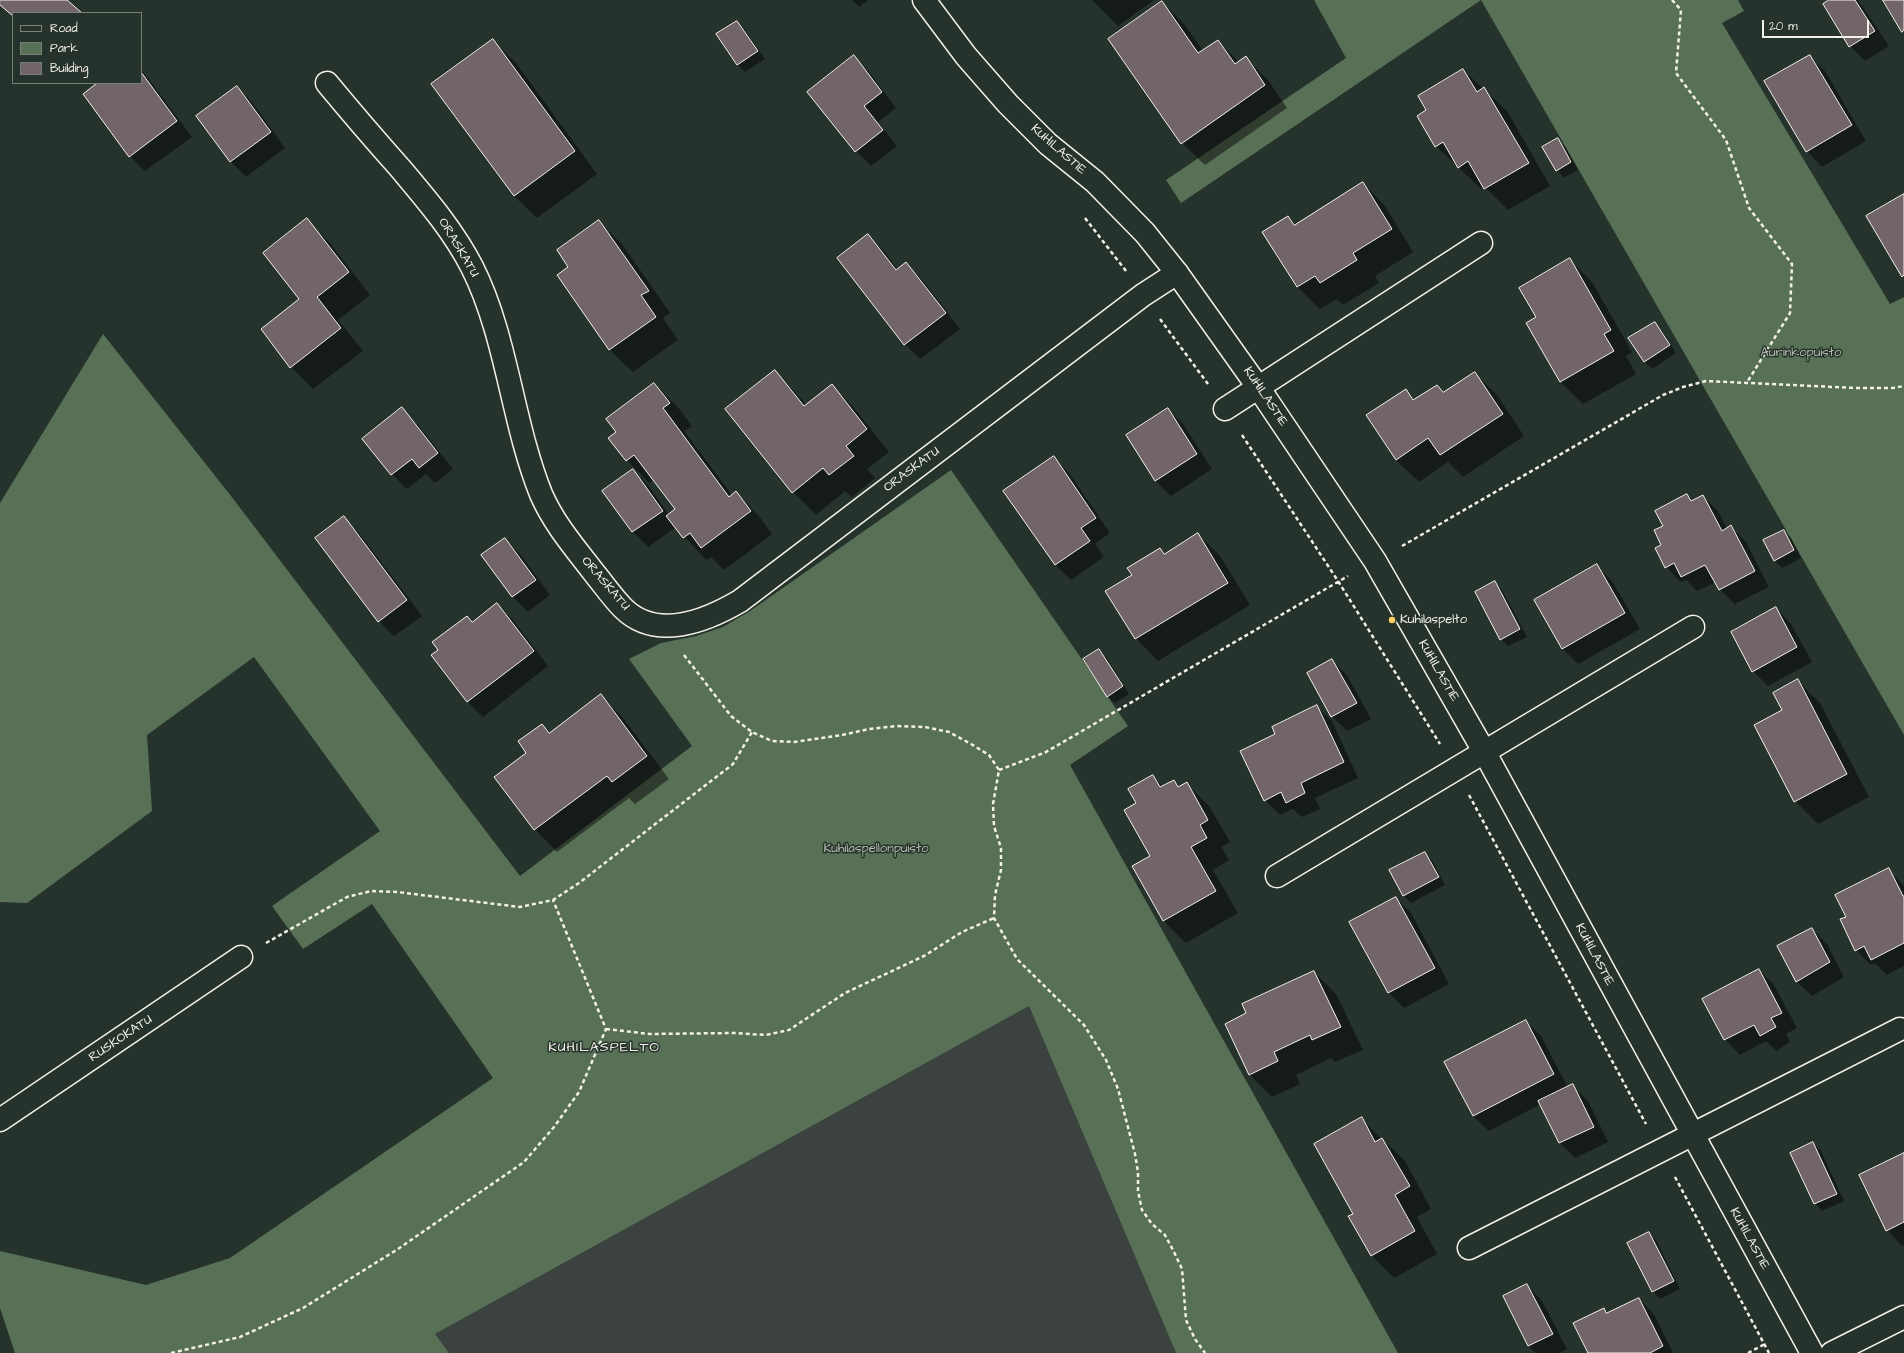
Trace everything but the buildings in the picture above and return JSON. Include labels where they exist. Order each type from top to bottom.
[{"type":"street","name":"KUHILASTIE","points":[[924,0],[966,56],[1008,104],[1048,144],[1096,182],[1145,233],[1177,273],[1258,387],[1375,561],[1485,752],[1692,1135],[1812,1353]]},
{"type":"street","name":"ORASKATU","points":[[327,83],[432,206],[453,234],[472,267],[489,311],[532,469],[553,518],[624,610],[644,622],[668,626],[701,620],[719,614],[740,601],[1143,295],[1177,273]]},
{"type":"street","points":[[1225,409],[1481,243]]},
{"type":"street","points":[[1278,876],[1693,627]]},
{"type":"street","name":"RUSKOKATU","points":[[0,1120],[241,957]]},
{"type":"street","points":[[1469,1248],[1900,1029]]},
{"type":"street","points":[[1832,1353],[1904,1316]]},
{"type":"path","points":[[1672,0],[1681,10],[1676,73],[1726,140],[1749,208],[1792,264],[1790,313],[1746,384]]},
{"type":"path","points":[[1081,212],[1225,409],[1338,581],[1456,770],[1769,1353]]},
{"type":"path","points":[[999,770],[1046,752],[1338,581],[1663,395],[1683,387],[1706,381],[1856,388],[1893,388],[1904,386]]},
{"type":"path","points":[[668,626],[687,660],[731,716],[752,732],[772,741],[794,742],[842,735],[869,729],[897,726],[925,727],[949,732],[990,755],[999,770],[993,804],[994,826],[1001,848],[1001,870],[995,895],[994,918],[1017,959],[1084,1025],[1106,1060],[1118,1089],[1135,1154],[1138,1172],[1138,1191],[1142,1210],[1152,1224],[1165,1235],[1182,1269],[1186,1320],[1195,1339],[1205,1353]]},
{"type":"path","points":[[241,957],[347,897],[370,891],[397,892],[520,907],[553,900],[578,883],[733,764],[752,732]]},
{"type":"path","points":[[171,1353],[240,1337],[303,1308],[398,1249],[524,1162],[554,1127],[578,1092],[606,1030],[553,900]]},
{"type":"path","points":[[606,1030],[650,1034],[735,1033],[766,1035],[789,1030],[845,993],[924,956],[962,932],[994,918]]},
{"type":"path","points":[[1748,1353],[1765,1344]]},
{"type":"shaded area","points":[[1029,1006],[1176,1353],[449,1353],[435,1334]]},
{"type":"green space","points":[[1314,0],[1481,0],[1181,203],[1166,180],[1346,58]]},
{"type":"green space","name":"Aurinkopuisto","points":[[1481,0],[1738,0],[1744,11],[1722,23],[1890,304],[1904,297],[1904,735]]},
{"type":"green space","name":"Kuhilaspellonpuisto","points":[[103,334],[231,496],[520,876],[692,746],[629,659],[661,643],[696,636],[723,627],[750,611],[951,470],[1128,726],[1070,765],[1398,1353],[1176,1353],[1029,1006],[435,1334],[449,1353],[15,1353],[0,1308],[0,1251],[146,1285],[230,1258],[493,1078],[372,904],[303,949],[272,906],[380,831],[254,657],[147,735],[152,811],[27,903],[0,902],[0,503]]},
{"type":"place","name":"Kuhilaspelto","points":[[1392,620]]},
{"type":"district","name":"KUHILASPELTO","points":[[604,1048]]}]
